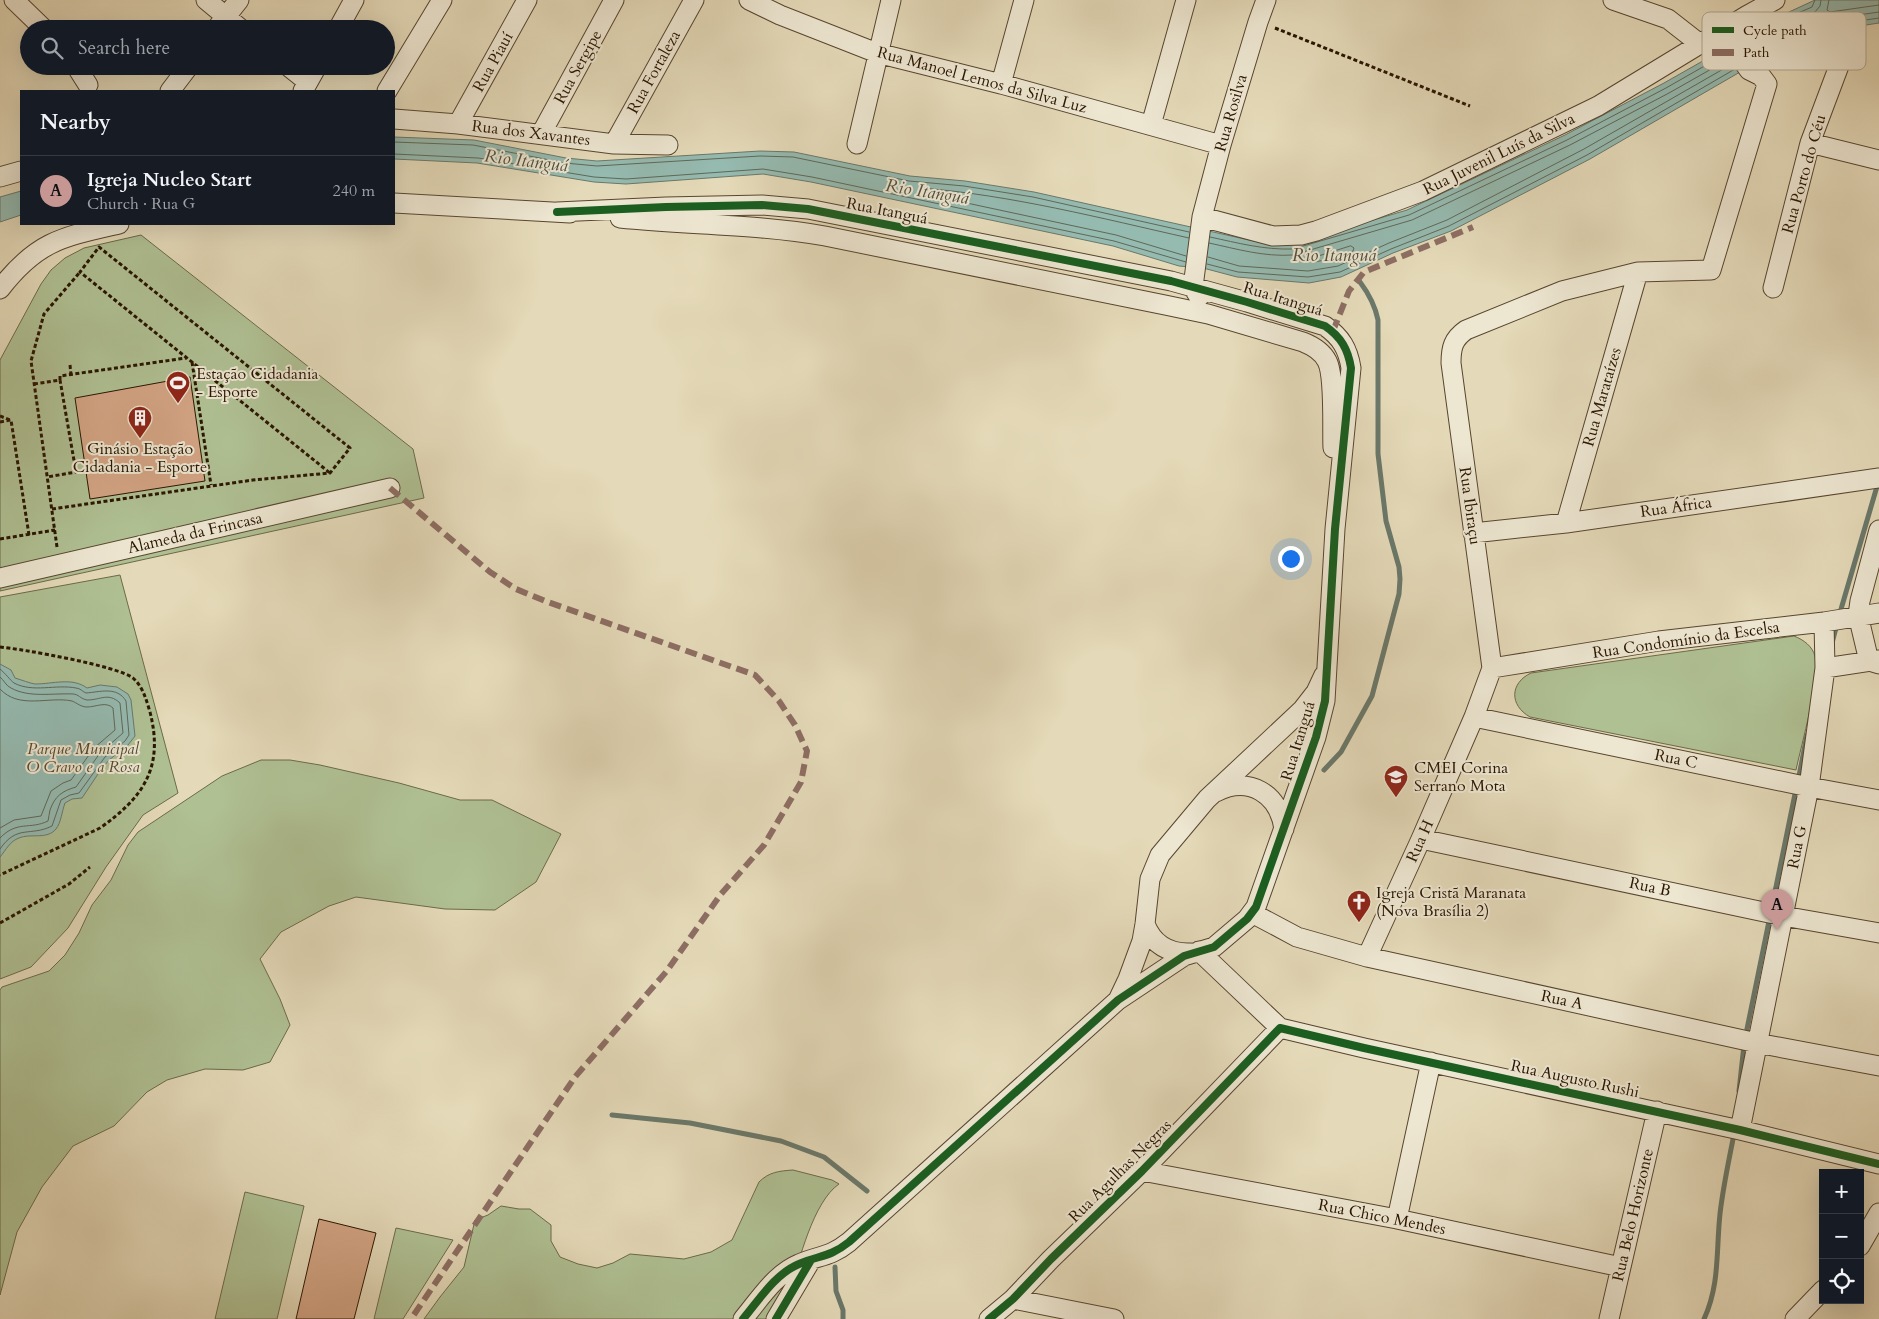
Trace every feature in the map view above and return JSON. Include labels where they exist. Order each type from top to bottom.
[{"type":"street","points":[[14,0],[35,20]]},
{"type":"street","points":[[206,0],[219,20]]},
{"type":"street","points":[[223,20],[239,0]]},
{"type":"street","points":[[343,20],[354,0]]},
{"type":"street","points":[[388,90],[442,0]]},
{"type":"street","name":"Rua Piauí","points":[[458,124],[527,0]]},
{"type":"street","name":"Rua Sergipe","points":[[541,134],[614,0]]},
{"type":"street","name":"Rua Fortaleza","points":[[614,144],[694,0]]},
{"type":"street","name":"Rua Manoel Lemos da Silva Luz","points":[[749,0],[783,8],[878,53],[1001,84],[1221,145]]},
{"type":"street","points":[[857,144],[891,0]]},
{"type":"street","points":[[1001,84],[1024,0]]},
{"type":"street","points":[[1151,125],[1186,0]]},
{"type":"street","name":"Rua Rosilva","points":[[1193,278],[1201,222],[1221,145],[1266,0]]},
{"type":"street","points":[[1613,0],[1668,19],[1700,44]]},
{"type":"street","name":"Rua Juvenil Luís da Silva","points":[[1755,12],[1775,0]]},
{"type":"street","name":"Rua Juvenil Luís da Silva","points":[[1201,222],[1273,236],[1300,235],[1316,231],[1424,191],[1598,106],[1700,44]]},
{"type":"street","points":[[1638,272],[1711,270],[1767,84],[1761,76],[1749,70]]},
{"type":"street","name":"Rua Porto do Céu","points":[[1773,288],[1810,142],[1837,70]]},
{"type":"street","points":[[82,75],[88,85]]},
{"type":"street","points":[[176,89],[183,75]]},
{"type":"street","name":"Rua dos Xavantes","points":[[395,119],[458,124],[614,144],[668,145]]},
{"type":"street","points":[[1810,142],[1879,160]]},
{"type":"street","points":[[0,176],[20,171]]},
{"type":"street","points":[[395,203],[557,212]]},
{"type":"street","name":"Rua Itanguá","points":[[557,212],[666,207],[762,206],[808,209],[1126,271],[1193,278],[1316,322],[1333,331],[1346,347],[1351,368],[1335,529],[1325,701],[1321,719],[1284,830],[1260,900],[1252,914],[1220,943],[1207,950],[1195,952],[1178,960],[1118,1000],[849,1242],[827,1256],[799,1264],[780,1276],[743,1319]]},
{"type":"street","name":"Rua Itanguá","points":[[557,212],[672,224],[766,228],[806,232],[1208,314],[1310,345],[1322,354],[1327,362],[1331,379],[1335,529]]},
{"type":"street","points":[[0,289],[20,264],[43,247],[67,237],[115,225]]},
{"type":"street","name":"Rua Ibiraçu","points":[[1492,668],[1451,363],[1452,344],[1457,336],[1466,330],[1562,291],[1638,272]]},
{"type":"street","name":"Rua Marataízes","points":[[1566,522],[1638,272]]},
{"type":"street","points":[[1193,278],[1208,314]]},
{"type":"street","name":"Rua África","points":[[1473,533],[1566,522],[1879,478]]},
{"type":"street","name":"Alameda da Frincasa","points":[[0,578],[390,488]]},
{"type":"street","points":[[1825,668],[1876,662],[1858,615],[1879,530]]},
{"type":"street","name":"Rua Condomínio da Escelsa","points":[[1492,668],[1659,641],[1824,622],[1879,613]]},
{"type":"street","name":"Rua G","points":[[1740,1130],[1809,787],[1825,668],[1824,622]]},
{"type":"street","name":"Rua H","points":[[1366,957],[1474,717],[1492,668]]},
{"type":"street","name":"Rua Itanguá","points":[[1118,1000],[1137,956],[1146,924],[1148,891],[1154,868],[1160,855],[1207,799],[1302,710],[1316,692],[1326,669]]},
{"type":"street","name":"Rua C","points":[[1474,717],[1879,800]]},
{"type":"street","points":[[1207,799],[1224,788],[1245,786],[1254,788],[1264,793],[1276,805],[1280,812],[1284,830]]},
{"type":"street","name":"Rua B","points":[[1421,838],[1783,916],[1879,933]]},
{"type":"street","name":"Rua A","points":[[1252,914],[1297,937],[1366,957],[1757,1043],[1879,1066]]},
{"type":"street","points":[[1146,924],[1149,932],[1160,945],[1174,952],[1195,952],[1274,1034]]},
{"type":"street","name":"Rua Augusto Rushi","points":[[1274,1034],[1431,1062],[1657,1111],[1879,1164]]},
{"type":"street","name":"Rua Agulhas Negras","points":[[989,1319],[1013,1299],[1051,1259],[1142,1171],[1274,1034]]},
{"type":"street","points":[[1397,1219],[1431,1062]]},
{"type":"street","name":"Rua Belo Horizonte","points":[[1609,1319],[1657,1111]]},
{"type":"street","name":"Rua Chico Mendes","points":[[1142,1171],[1397,1219],[1621,1267]]},
{"type":"street","points":[[1864,1239],[1879,1213]]},
{"type":"street","points":[[776,1319],[811,1260]]},
{"type":"street","points":[[1795,1319],[1819,1294]]},
{"type":"street","points":[[1013,1299],[1114,1319]]},
{"type":"path","points":[[1258,22],[1470,106]]},
{"type":"path","points":[[52,509],[211,485],[330,473],[350,448],[99,247],[44,314],[31,361],[59,564]]},
{"type":"path","points":[[80,272],[330,473]]},
{"type":"path","points":[[47,477],[76,472],[60,376],[186,358]]},
{"type":"path","points":[[192,362],[211,485]]},
{"type":"path","points":[[70,365],[71,375]]},
{"type":"path","points":[[34,384],[60,380]]},
{"type":"path","points":[[0,416],[11,420]]},
{"type":"path","points":[[0,422],[11,420]]},
{"type":"path","points":[[11,420],[29,535]]},
{"type":"path","points":[[0,540],[55,530]]},
{"type":"path","points":[[0,647],[106,667],[125,673],[139,684],[144,692],[151,716],[154,744],[152,768],[148,778],[126,808],[100,828],[0,875]]},
{"type":"path","points":[[0,923],[69,884],[90,867]]},
{"type":"green space","name":"Estação Cidadania - Esporte","points":[[141,235],[413,449],[424,498],[0,591],[0,360],[41,284],[51,270],[65,258],[84,248]]},
{"type":"green space","name":"Parque Municipal O Cravo e a Rosa","points":[[120,575],[178,793],[143,815],[106,867],[68,928],[31,967],[0,979],[0,597]]},
{"type":"green space","points":[[1794,636],[1810,646],[1815,656],[1816,666],[1813,695],[1796,770],[1530,717],[1518,706],[1516,700],[1516,688],[1519,682],[1531,673]]},
{"type":"green space","points":[[261,760],[290,760],[320,765],[399,783],[460,800],[492,800],[561,834],[536,882],[495,910],[445,909],[356,897],[329,906],[281,932],[260,959],[280,999],[290,1025],[270,1062],[243,1070],[205,1069],[167,1080],[147,1092],[114,1126],[73,1146],[42,1187],[17,1232],[0,1295],[0,990],[2,987],[49,971],[65,955],[79,933],[92,905],[111,880],[128,845],[138,832],[222,776]]},
{"type":"green space","points":[[793,1170],[832,1180],[839,1184],[830,1193],[814,1218],[790,1291],[777,1319],[424,1319],[464,1267],[475,1220],[488,1215],[501,1206],[530,1209],[551,1225],[551,1241],[560,1257],[578,1264],[597,1268],[613,1263],[630,1254],[684,1259],[711,1252],[732,1240],[759,1182],[774,1173]]},
{"type":"green space","points":[[245,1192],[304,1206],[277,1319],[215,1319]]},
{"type":"green space","points":[[396,1228],[453,1240],[403,1319],[374,1319]]},
{"type":"water","name":"Rio Itanguá","points":[[1815,0],[1879,0],[1879,23],[1866,25],[1866,12],[1789,12]]},
{"type":"water","name":"Rio Itanguá","points":[[1702,61],[1702,70],[1743,70],[1590,159],[1451,231],[1393,253],[1341,277],[1309,283],[1237,277],[1203,268],[1179,266],[1113,246],[811,182],[763,174],[626,184],[594,182],[477,163],[395,159],[395,137],[474,140],[566,158],[597,161],[760,151],[794,152],[910,176],[965,181],[1034,192],[1258,242],[1276,245],[1293,244],[1407,210],[1565,135]]},
{"type":"water","points":[[20,191],[20,215],[0,222],[0,197]]},
{"type":"water","points":[[0,664],[11,670],[15,678],[35,684],[69,682],[87,688],[100,685],[117,687],[128,694],[131,700],[135,736],[128,745],[109,760],[82,798],[72,799],[65,803],[56,829],[44,835],[16,839],[0,857]]},
{"type":"building","name":"Ginásio Estação Cidadania - Esporte","points":[[190,377],[205,481],[90,499],[75,398]]},
{"type":"building","points":[[319,1219],[376,1233],[354,1319],[296,1319]]},
{"type":"waterway","points":[[1324,770],[1341,752],[1372,696],[1399,594],[1399,567],[1386,521],[1378,454],[1378,320],[1371,300],[1360,282]]},
{"type":"waterway","points":[[1839,616],[1878,483]]},
{"type":"waterway","points":[[1832,643],[1837,624]]},
{"type":"waterway","points":[[1798,781],[1807,735]]},
{"type":"waterway","points":[[1747,1029],[1796,789]]},
{"type":"waterway","points":[[1739,1091],[1744,1045]]},
{"type":"waterway","points":[[612,1115],[690,1123],[781,1141],[824,1157],[867,1191]]},
{"type":"waterway","points":[[1704,1319],[1713,1293],[1721,1204],[1734,1134]]},
{"type":"waterway","points":[[835,1267],[836,1291],[843,1310],[843,1319]]},
{"type":"marked path","points":[[1333,331],[1349,291],[1364,272],[1473,227]]},
{"type":"marked path","points":[[390,488],[490,572],[516,589],[755,675],[779,701],[795,725],[807,751],[801,782],[764,845],[721,894],[666,972],[575,1077],[411,1319]]},
{"type":"cycle path","points":[[557,212],[762,205],[808,209],[1171,281],[1247,302],[1325,326],[1343,344],[1351,368],[1335,529],[1325,701],[1316,737],[1256,907],[1247,919],[1214,947],[1184,956],[1118,1000],[849,1242],[830,1254],[790,1268],[768,1288],[743,1319]]},
{"type":"cycle path","points":[[989,1319],[1013,1299],[1051,1259],[1142,1171],[1280,1028],[1740,1130],[1879,1164]]},
{"type":"cycle path","points":[[776,1319],[811,1260]]},
{"type":"place","name":"Estação Cidadania - Esporte","points":[[178,404]]},
{"type":"place","name":"Ginásio Estação Cidadania - Esporte","points":[[140,439]]},
{"type":"place","name":"CMEI Corina Serrano Mota","points":[[1396,798]]},
{"type":"place","name":"Igreja Cristã Maranata (Nova Brasília 2)","points":[[1359,923]]},
{"type":"place","name":"Igreja Nucleo Start","points":[[1777,930]]}]
